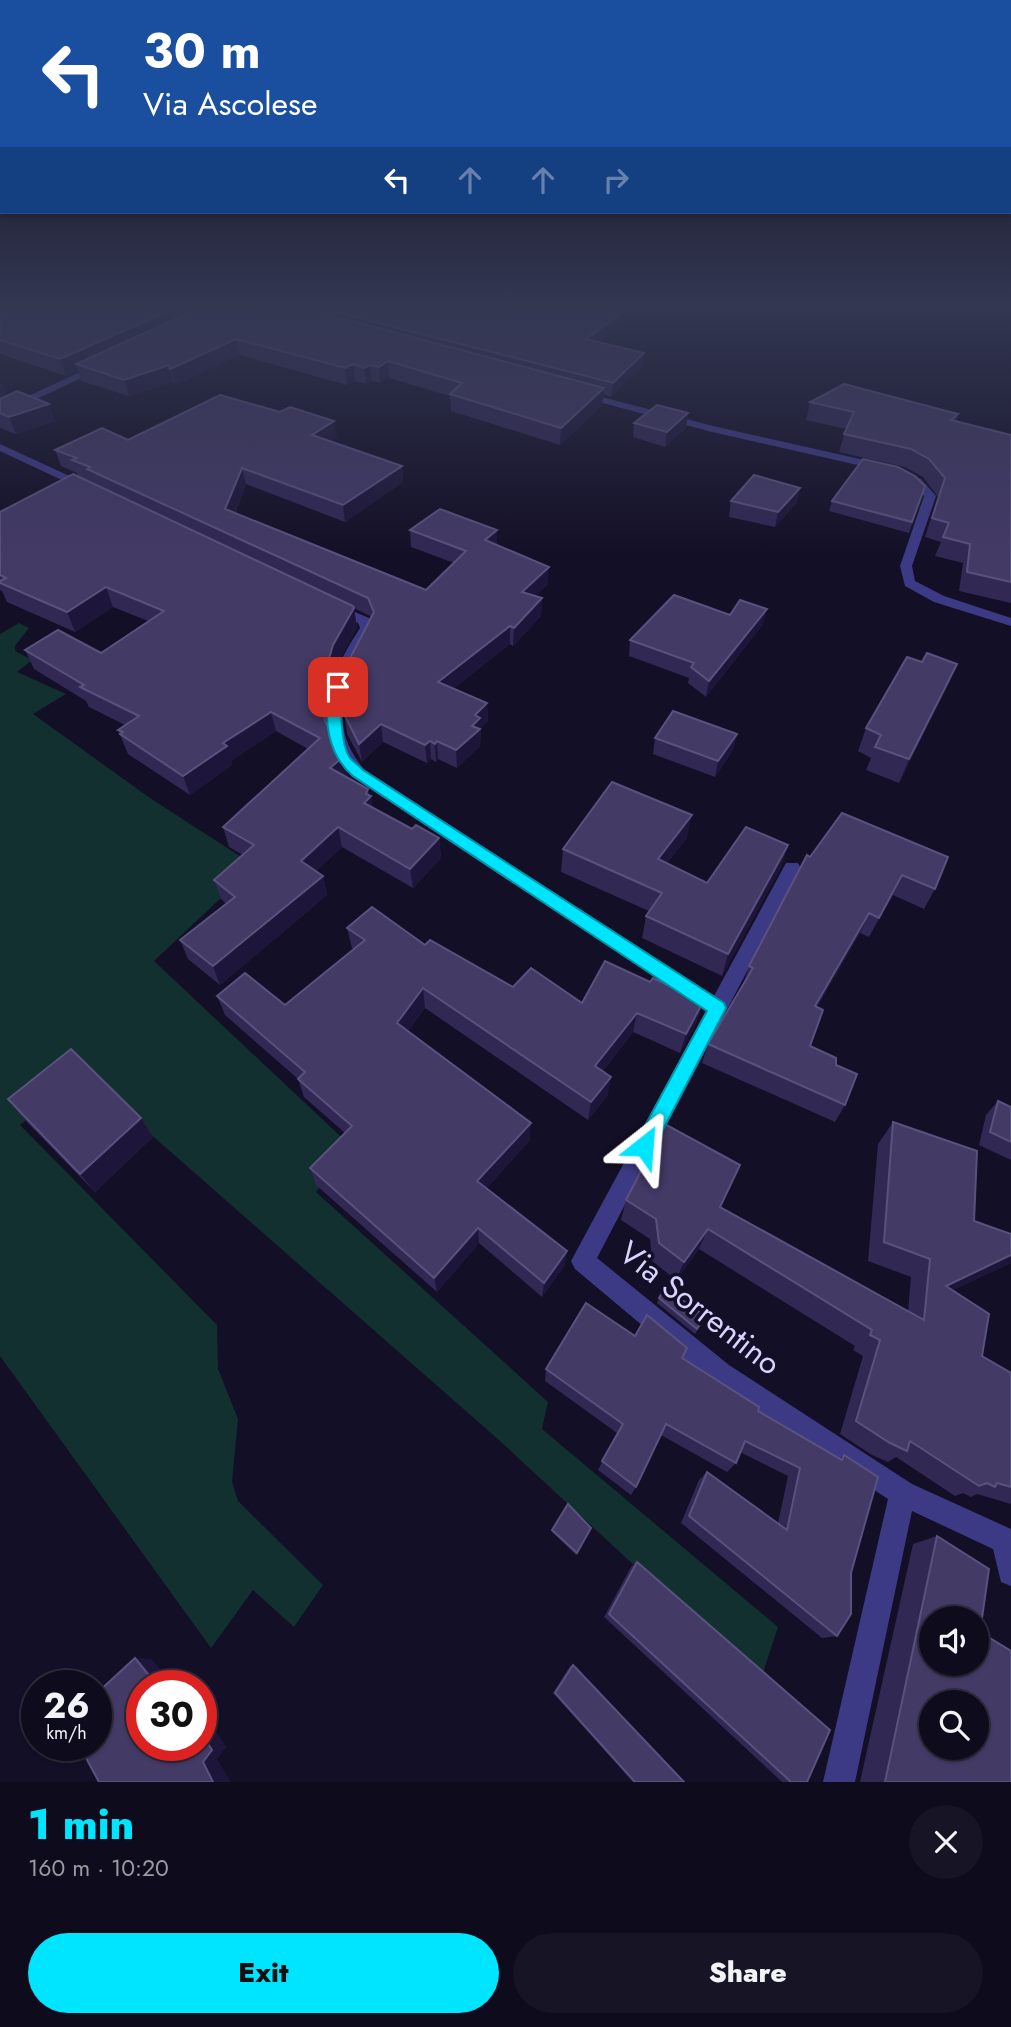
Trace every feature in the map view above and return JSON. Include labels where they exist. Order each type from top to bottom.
[{"type":"street","points":[[0,413],[49,390]]},
{"type":"street","points":[[565,390],[712,429],[887,468],[909,476],[923,484],[930,496],[906,566],[909,583],[939,598],[1011,622]]},
{"type":"street","points":[[0,447],[100,495]]},
{"type":"street","points":[[326,603],[363,621],[367,628],[342,673],[334,701],[338,747],[345,761],[358,773],[717,1008]]},
{"type":"street","name":"Via Sorrentino","points":[[792,868],[583,1261],[720,1374],[903,1493],[1008,1542]]},
{"type":"street","points":[[839,1782],[903,1493]]},
{"type":"street","points":[[1008,1542],[1011,1572]]},
{"type":"green space","points":[[19,623],[29,628],[15,646],[15,651],[32,660],[17,672],[66,694],[33,714],[150,798],[255,866],[154,961],[354,1149],[316,1192],[548,1402],[542,1429],[778,1627],[760,1682],[500,1441],[82,1074],[20,1125],[217,1325],[218,1369],[238,1419],[232,1482],[238,1501],[323,1585],[294,1627],[253,1590],[211,1648],[0,1356],[0,634]]},
{"type":"building","points":[[454,390],[602,390],[561,428],[450,394]]},
{"type":"building","points":[[832,390],[867,390],[958,414],[951,420],[1011,435],[1011,582],[967,572],[970,544],[943,537],[949,523],[932,518],[945,478],[929,459],[911,449],[844,434],[854,412],[810,402]]},
{"type":"building","points":[[17,391],[49,404],[9,417],[0,413],[0,399]]},
{"type":"building","points":[[220,395],[280,412],[290,407],[334,421],[312,435],[402,466],[343,505],[242,468],[225,509],[426,590],[466,551],[410,530],[440,509],[497,530],[485,540],[549,567],[522,592],[542,598],[514,628],[510,626],[438,682],[487,703],[475,715],[480,718],[472,726],[480,729],[456,750],[437,741],[435,744],[430,741],[425,745],[381,724],[359,744],[345,716],[342,699],[347,664],[374,612],[368,598],[87,469],[90,467],[72,460],[77,458],[55,450],[102,428],[128,440]]},
{"type":"building","points":[[657,405],[688,413],[667,432],[634,423]]},
{"type":"building","points":[[863,459],[898,467],[915,476],[925,486],[912,522],[832,501]]},
{"type":"building","points":[[73,474],[353,606],[333,645],[322,682],[325,721],[344,756],[330,768],[368,789],[366,794],[371,796],[364,803],[412,829],[416,825],[439,838],[410,869],[338,827],[301,861],[323,876],[213,966],[180,940],[235,897],[214,880],[254,845],[223,827],[320,738],[271,712],[223,743],[227,746],[183,776],[120,734],[123,732],[118,730],[139,716],[80,687],[84,685],[25,650],[58,630],[101,653],[164,611],[106,587],[67,612],[0,583],[6,578],[0,575],[0,512]]},
{"type":"building","points":[[754,475],[800,488],[778,512],[731,501]]},
{"type":"building","points":[[674,595],[730,615],[740,600],[767,609],[709,681],[691,667],[694,663],[630,640]]},
{"type":"building","points":[[927,653],[957,664],[909,759],[875,747],[881,735],[866,728],[907,657],[922,662]]},
{"type":"building","points":[[673,711],[737,734],[718,761],[655,738]]},
{"type":"building","points":[[612,782],[692,815],[658,859],[707,883],[746,827],[788,845],[728,954],[646,916],[662,893],[563,849]]},
{"type":"building","points":[[842,813],[948,857],[935,889],[902,875],[879,918],[869,913],[815,1006],[823,1010],[810,1046],[836,1058],[836,1065],[857,1074],[845,1105],[708,1044],[753,968],[749,966],[807,855],[810,857]]},
{"type":"building","points":[[372,907],[425,945],[430,940],[513,987],[531,968],[582,1003],[605,961],[650,982],[653,978],[703,1002],[686,1034],[637,1013],[595,1066],[611,1077],[591,1102],[423,988],[397,1023],[531,1123],[477,1181],[567,1251],[544,1283],[478,1228],[434,1278],[310,1168],[352,1126],[298,1079],[305,1072],[217,996],[245,973],[285,1005],[365,940],[347,928]]},
{"type":"building","points":[[71,1049],[141,1118],[80,1174],[8,1099]]},
{"type":"building","points":[[998,1101],[1011,1107],[1011,1142],[990,1132]]},
{"type":"building","points":[[893,1122],[977,1151],[974,1221],[1011,1234],[1011,1255],[946,1286],[989,1314],[982,1356],[1011,1373],[1011,1487],[997,1483],[995,1487],[987,1483],[979,1486],[910,1441],[907,1451],[856,1421],[880,1340],[870,1335],[872,1330],[708,1229],[684,1262],[659,1243],[656,1219],[626,1200],[665,1124],[740,1165],[720,1207],[924,1320],[930,1259],[884,1242]]},
{"type":"building","points":[[665,1288],[705,1316],[697,1329],[659,1298]]},
{"type":"building","points":[[586,1303],[635,1336],[647,1315],[687,1348],[682,1358],[759,1407],[758,1411],[842,1460],[844,1455],[878,1477],[851,1573],[851,1614],[837,1636],[689,1516],[707,1472],[787,1530],[800,1468],[745,1441],[736,1463],[666,1424],[636,1487],[602,1461],[623,1424],[546,1369]]},
{"type":"building","points":[[568,1504],[591,1528],[577,1553],[552,1530]]},
{"type":"building","points":[[937,1536],[989,1569],[984,1606],[922,1606]]},
{"type":"building","points":[[637,1562],[830,1730],[807,1782],[791,1782],[609,1614]]},
{"type":"building","points":[[919,1621],[919,1676],[989,1676],[989,1638],[1011,1651],[1011,1782],[885,1782]]},
{"type":"building","points":[[135,1658],[145,1670],[126,1670],[126,1761],[204,1761],[213,1782],[99,1782],[88,1761],[112,1761],[112,1679]]},
{"type":"building","points":[[573,1665],[684,1782],[635,1782],[555,1693]]},
{"type":"route","points":[[338,687],[334,701],[338,747],[345,761],[358,773],[717,1008],[644,1146]]}]
